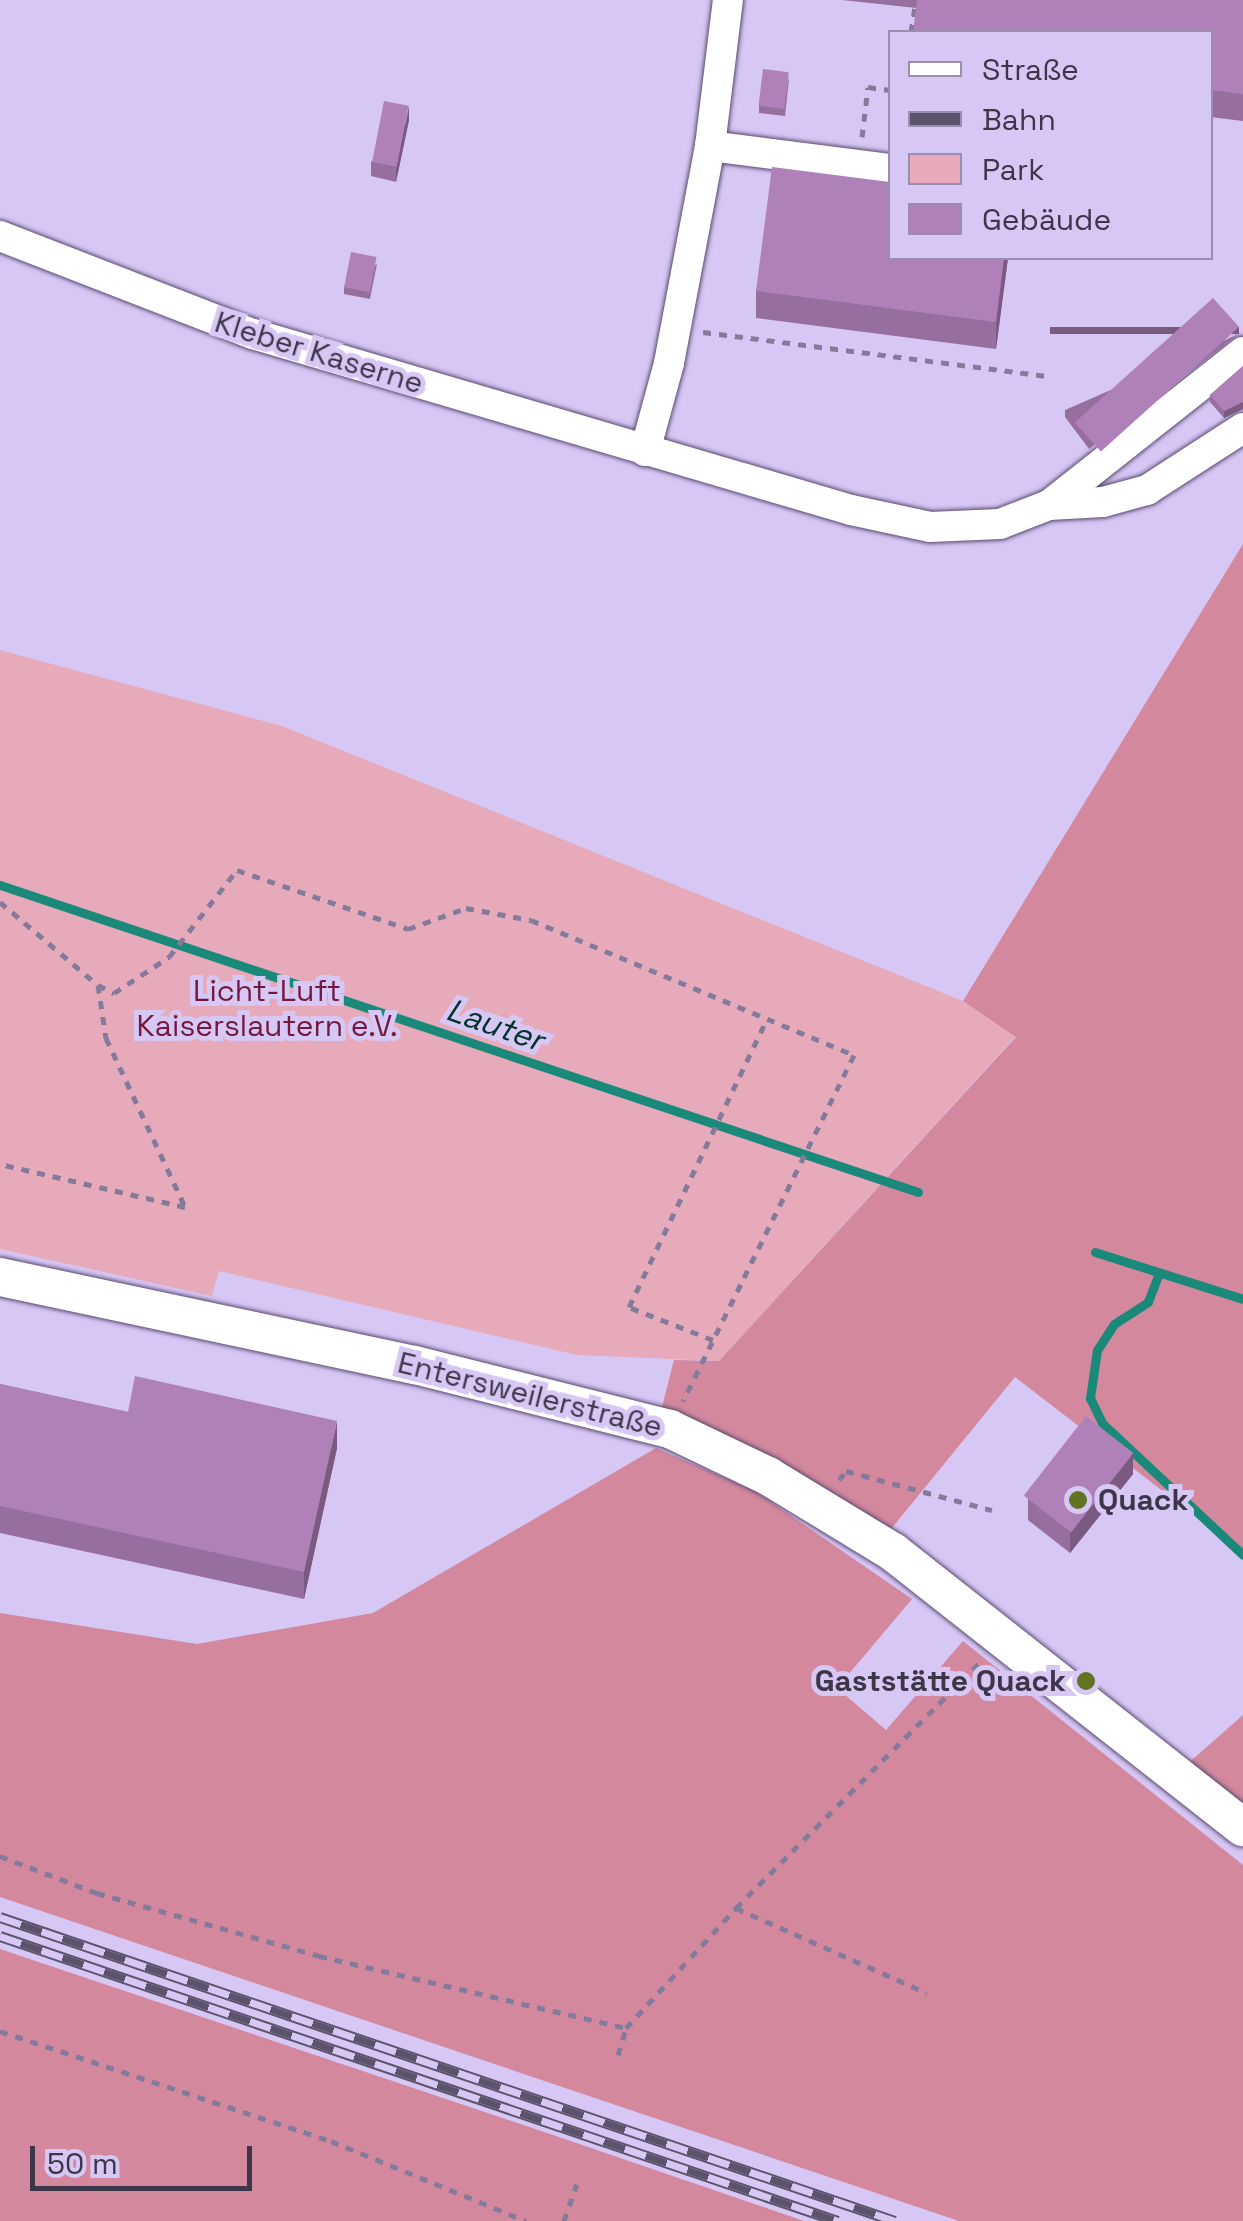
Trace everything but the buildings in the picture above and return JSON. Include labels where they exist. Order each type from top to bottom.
[{"type":"main road","name":"Entersweilerstraße","points":[[0,1277],[608,1411],[670,1429],[819,1506],[893,1552],[1243,1827]]},
{"type":"lane","points":[[644,450],[676,328],[710,146],[728,0]]},
{"type":"lane","points":[[710,146],[888,169]]},
{"type":"lane","name":"Kleber Kaserne","points":[[0,236],[201,317],[644,450],[930,527],[1000,524],[1049,505]]},
{"type":"lane","points":[[1049,505],[1243,352]]},
{"type":"lane","points":[[1049,505],[1103,502],[1147,490],[1243,428]]},
{"type":"path","points":[[911,30],[916,0]]},
{"type":"path","points":[[858,165],[868,87],[888,90]]},
{"type":"path","points":[[676,328],[1046,376]]},
{"type":"path","points":[[0,902],[98,986],[114,993],[169,957],[237,870],[408,929],[466,908],[531,920],[854,1055],[676,1416]]},
{"type":"path","points":[[0,1164],[185,1207],[106,1038],[98,986]]},
{"type":"path","points":[[713,1340],[629,1308],[767,1019]]},
{"type":"path","points":[[819,1506],[846,1471],[992,1510]]},
{"type":"path","points":[[618,2055],[626,2028],[736,1908],[1002,1639]]},
{"type":"path","points":[[0,1856],[97,1892],[320,1956],[626,2028]]},
{"type":"path","points":[[736,1908],[927,1993]]},
{"type":"path","points":[[0,2031],[331,2142],[526,2221]]},
{"type":"path","points":[[564,2221],[577,2184]]},
{"type":"green space","name":"Licht-Luft Kaiserslautern e.V.","points":[[0,650],[282,726],[963,1001],[1016,1036],[719,1361],[577,1355],[219,1271],[212,1296],[0,1249]]},
{"type":"shaded area","points":[[1243,544],[1243,1553],[1015,1377],[887,1534],[772,1462],[662,1407],[674,1360],[719,1361],[1016,1037],[963,1001]]},
{"type":"shaded area","points":[[656,1448],[755,1491],[912,1599],[837,1688],[886,1730],[963,1641],[1243,1865],[1243,2221],[959,2221],[0,1897],[0,1613],[197,1644],[373,1613]]},
{"type":"shaded area","points":[[1243,1715],[1243,1805],[1185,1766]]},
{"type":"shaded area","points":[[0,1949],[559,2137],[804,2221],[0,2221]]},
{"type":"waterway","name":"Lauter","points":[[0,885],[918,1192]]},
{"type":"waterway","points":[[1095,1252],[1243,1299]]},
{"type":"waterway","name":"Lauter","points":[[1159,1273],[1148,1302],[1114,1324],[1097,1350],[1090,1398],[1102,1423],[1243,1555]]},
{"type":"railway","points":[[0,1917],[895,2221]]},
{"type":"railway","points":[[0,1936],[838,2221]]},
{"type":"place","name":"Quack","points":[[1078,1500]]},
{"type":"place","name":"Gaststätte Quack","points":[[1086,1681]]}]
